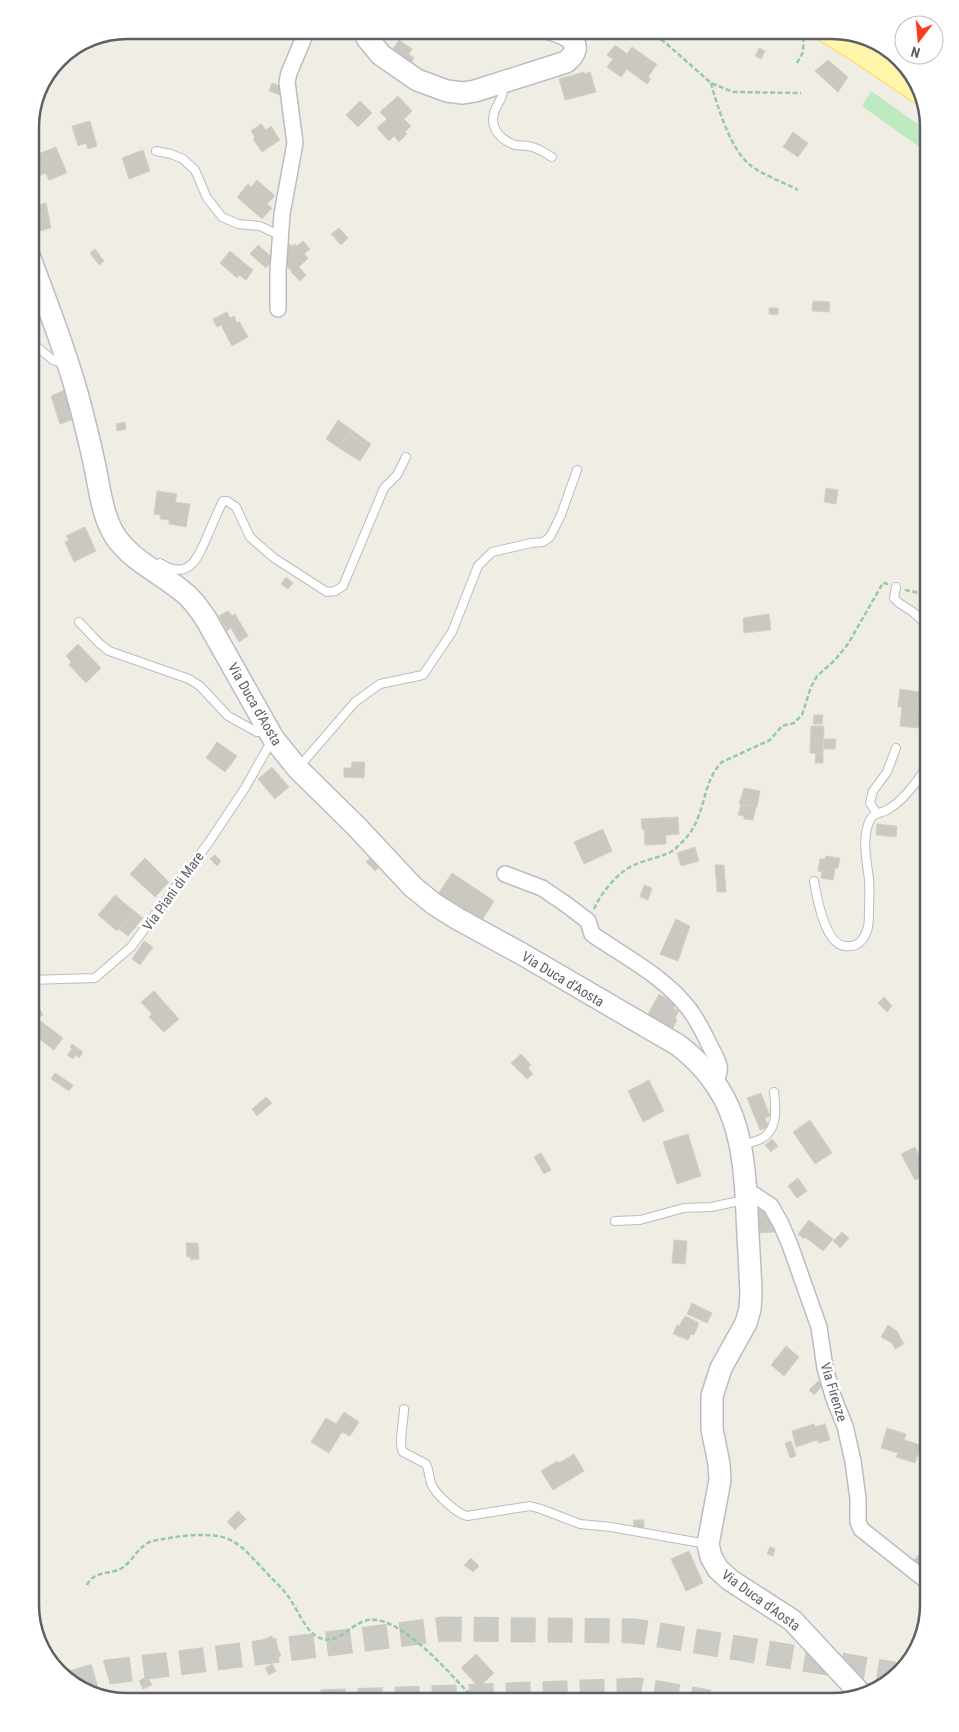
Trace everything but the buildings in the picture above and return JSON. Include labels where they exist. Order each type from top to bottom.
[{"type":"main road","points":[[368,39],[381,55],[417,80],[447,92],[463,93],[502,84],[566,62],[575,51],[572,39]]},
{"type":"main road","points":[[841,40],[909,84]]},
{"type":"main road","name":"Via Duca d'Aosta","points":[[39,283],[81,406],[102,503],[108,521],[123,546],[145,557],[148,569],[182,591],[195,603],[206,619],[270,734],[298,769],[356,826],[413,887],[434,904],[678,1046],[698,1062],[714,1081],[734,1120],[741,1145],[746,1194],[751,1293],[746,1323],[721,1368],[712,1396],[712,1429],[720,1480],[708,1544],[711,1556],[718,1569],[730,1580],[792,1620],[857,1689]]},
{"type":"street","points":[[278,309],[278,272],[282,214],[295,143],[287,82],[303,39]]},
{"type":"street","points":[[505,874],[542,888],[588,921],[592,934],[656,978],[674,993],[689,1009],[702,1029],[718,1061],[720,1072],[714,1081]]},
{"type":"street","name":"Via Firenze","points":[[746,1194],[771,1206],[781,1224],[819,1327],[825,1368],[834,1399],[845,1426],[853,1461],[858,1499],[858,1522],[861,1529],[920,1576]]},
{"type":"lane","points":[[502,84],[504,91],[494,112],[494,125],[500,138],[516,145],[534,147],[552,156]]},
{"type":"lane","points":[[156,152],[171,154],[183,159],[195,170],[207,198],[222,216],[238,224],[260,226],[281,236]]},
{"type":"lane","points":[[39,348],[54,360],[62,364],[68,364]]},
{"type":"lane","points":[[145,557],[166,567],[178,570],[186,568],[196,561],[223,501],[227,501],[236,507],[250,537],[274,558],[327,592],[335,591],[343,586],[384,488],[397,475],[406,457]]},
{"type":"lane","points":[[298,769],[356,702],[380,684],[423,675],[452,632],[478,566],[492,552],[543,542],[550,536],[561,515],[578,470]]},
{"type":"lane","points":[[896,587],[894,598],[920,619]]},
{"type":"lane","points":[[79,622],[109,651],[189,679],[200,686],[219,708],[237,722],[257,732],[270,734]]},
{"type":"lane","name":"Via Piani di Mare","points":[[39,980],[95,978],[131,947],[209,842],[245,788],[270,734]]},
{"type":"lane","points":[[876,812],[870,803],[873,791],[887,772],[896,748]]},
{"type":"lane","points":[[814,881],[818,903],[828,931],[836,942],[844,947],[860,942],[867,932],[869,922],[869,882],[865,843],[871,819],[876,812],[889,809],[916,784],[920,778]]},
{"type":"lane","points":[[741,1145],[761,1139],[771,1129],[776,1113],[774,1092]]},
{"type":"lane","points":[[615,1221],[640,1220],[684,1208],[711,1207],[746,1194]]},
{"type":"lane","points":[[404,1409],[401,1449],[403,1452],[426,1464],[430,1482],[434,1489],[460,1514],[467,1516],[530,1506],[580,1524],[611,1527],[687,1542],[708,1544]]},
{"type":"path","points":[[661,39],[711,83],[733,92],[801,93]]},
{"type":"path","points":[[797,63],[803,52],[804,39]]},
{"type":"path","points":[[711,83],[717,106],[739,153],[751,166],[798,190]]},
{"type":"path","points":[[588,921],[596,904],[611,884],[626,870],[671,852],[687,837],[698,820],[713,774],[722,762],[770,740],[782,726],[794,723],[802,715],[811,687],[817,676],[835,660],[848,644],[883,583],[920,593]]},
{"type":"path","points":[[87,1585],[94,1576],[121,1568],[144,1544],[152,1541],[205,1535],[220,1536],[234,1541],[246,1551],[289,1596],[310,1630],[318,1638],[335,1639],[352,1627],[370,1619],[390,1624],[427,1650],[468,1693]]},
{"type":"green space","points":[[871,91],[920,126],[920,148],[862,106]]},
{"type":"tunnel","points":[[81,1680],[108,1672],[444,1629],[635,1631],[888,1673]]},
{"type":"tunnel","points":[[560,1693],[640,1690],[657,1693]]}]
